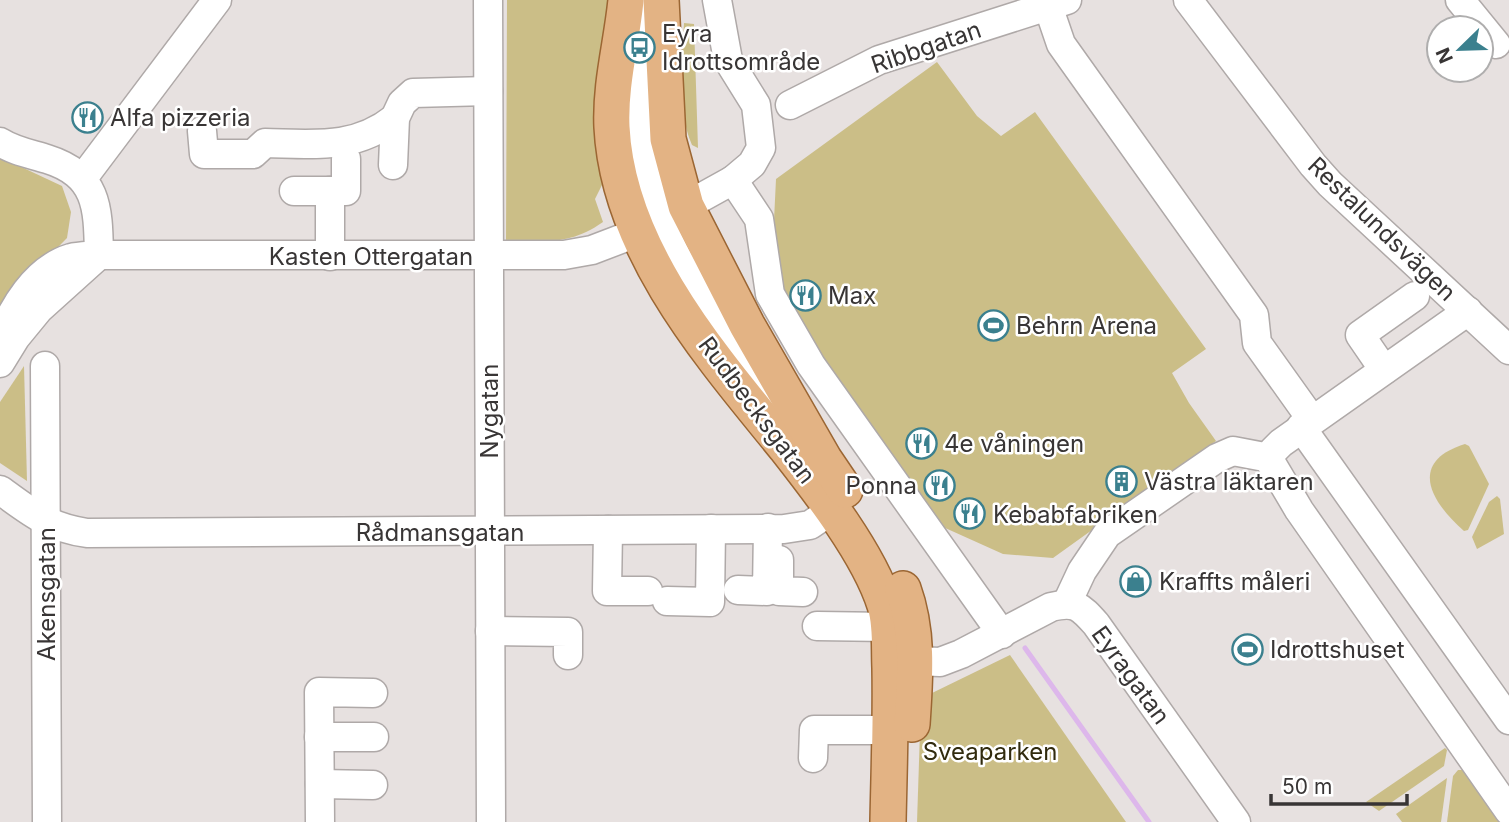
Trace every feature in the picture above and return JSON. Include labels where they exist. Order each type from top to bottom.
[{"type":"main road","name":"Rudbecksgatan","points":[[626,0],[617,57],[612,127],[618,169],[723,282],[814,465],[832,510],[865,561],[885,607],[889,627],[888,822]]},
{"type":"main road","name":"Rudbecksgatan","points":[[661,0],[668,139],[659,277],[729,380],[814,465],[895,567],[913,624],[915,661],[908,822]]},
{"type":"street","points":[[83,177],[217,0]]},
{"type":"street","name":"Nygatan","points":[[488,0],[491,822]]},
{"type":"street","points":[[639,0],[644,156],[674,251],[814,465]]},
{"type":"street","name":"Kasten Ottergatan","points":[[0,341],[19,301],[49,269],[71,258],[99,255],[564,256],[592,250],[662,219],[733,180],[752,164],[761,148],[756,105],[728,60],[717,0]]},
{"type":"street","name":"Restalundsvägen","points":[[1188,0],[1313,165],[1509,350]]},
{"type":"street","points":[[1460,0],[1496,44]]},
{"type":"street","points":[[1057,3],[1061,44],[1254,315],[1257,342],[1307,424],[1500,688],[1509,720]]},
{"type":"street","name":"Ribbgatan","points":[[790,106],[879,60],[1057,3]]},
{"type":"street","points":[[393,164],[395,118],[402,103],[413,93],[488,92]]},
{"type":"street","points":[[202,131],[204,154],[253,154],[265,143],[349,142],[379,131],[395,118]]},
{"type":"street","points":[[0,142],[8,147],[58,162],[83,177],[96,212],[99,255],[39,309],[16,337],[0,363]]},
{"type":"street","points":[[294,191],[346,191],[346,159]]},
{"type":"street","points":[[733,180],[759,219],[770,294],[811,365],[1002,634]]},
{"type":"street","points":[[330,191],[330,256]]},
{"type":"street","points":[[1384,370],[1360,335],[1415,296]]},
{"type":"street","points":[[1468,311],[1280,443],[1270,458],[1273,470],[1299,510],[1509,811]]},
{"type":"street","name":"Akensgatan","points":[[45,366],[47,822]]},
{"type":"street","points":[[915,661],[940,662],[1002,634],[1051,607],[1067,603],[1082,571],[1107,534],[1217,458],[1233,451],[1270,458]]},
{"type":"street","points":[[0,490],[46,523]]},
{"type":"street","name":"Rådmansgatan","points":[[46,523],[65,530],[87,533],[774,529],[810,524],[832,510]]},
{"type":"street","points":[[608,530],[607,591],[710,602],[711,529]]},
{"type":"street","points":[[738,590],[767,591],[774,529]]},
{"type":"street","points":[[774,529],[779,591],[803,592]]},
{"type":"street","name":"Eyragatan","points":[[1067,603],[1082,608],[1096,624],[1236,822]]},
{"type":"street","points":[[817,626],[889,627]]},
{"type":"street","points":[[490,631],[568,632],[568,655]]},
{"type":"street","points":[[320,822],[319,692],[373,693]]},
{"type":"street","points":[[813,758],[814,718],[890,730]]},
{"type":"street","points":[[320,737],[374,737]]},
{"type":"street","points":[[320,784],[373,785]]},
{"type":"green space","points":[[507,0],[610,0],[603,183],[595,199],[603,222],[591,230],[567,239],[506,240]]},
{"type":"green space","points":[[684,23],[694,24],[698,148],[692,145],[687,130],[682,100]]},
{"type":"green space","name":"Behrn Arena","points":[[937,62],[977,116],[1001,136],[1035,112],[1206,349],[1172,373],[1216,441],[1053,558],[1003,554],[943,527],[780,302],[773,241],[776,179]]},
{"type":"green space","points":[[0,157],[62,186],[71,212],[67,238],[0,306]]},
{"type":"green space","points":[[24,366],[27,481],[0,463],[0,402]]},
{"type":"green space","points":[[1465,444],[1469,446],[1489,484],[1468,530],[1464,531],[1442,508],[1430,483],[1430,472],[1436,461],[1447,452]]},
{"type":"green space","points":[[1497,496],[1500,499],[1504,534],[1477,549],[1472,537],[1489,502]]},
{"type":"green space","name":"Sveaparken","points":[[1010,655],[1126,822],[917,822],[921,702],[930,694]]},
{"type":"green space","points":[[1445,748],[1447,750],[1444,766],[1379,811],[1366,802]]},
{"type":"green space","points":[[1458,770],[1467,773],[1502,822],[1447,822],[1453,776]]},
{"type":"green space","points":[[1447,778],[1441,822],[1402,822],[1396,814]]},
{"type":"waterway","points":[[1025,648],[1149,822]]},
{"type":"place","name":"Eyra Idrottsområde","points":[[639,47]]},
{"type":"place","name":"Alfa pizzeria","points":[[87,117]]},
{"type":"place","name":"Max","points":[[805,295]]},
{"type":"place","name":"Behrn Arena","points":[[993,325]]},
{"type":"place","name":"4e våningen","points":[[921,443]]},
{"type":"place","name":"Västra läktaren","points":[[1121,481]]},
{"type":"place","name":"Ponna","points":[[940,485]]},
{"type":"place","name":"Kebabfabriken","points":[[970,514]]},
{"type":"place","name":"Kraffts måleri","points":[[1136,581]]},
{"type":"place","name":"Idrottshuset","points":[[1247,649]]}]
